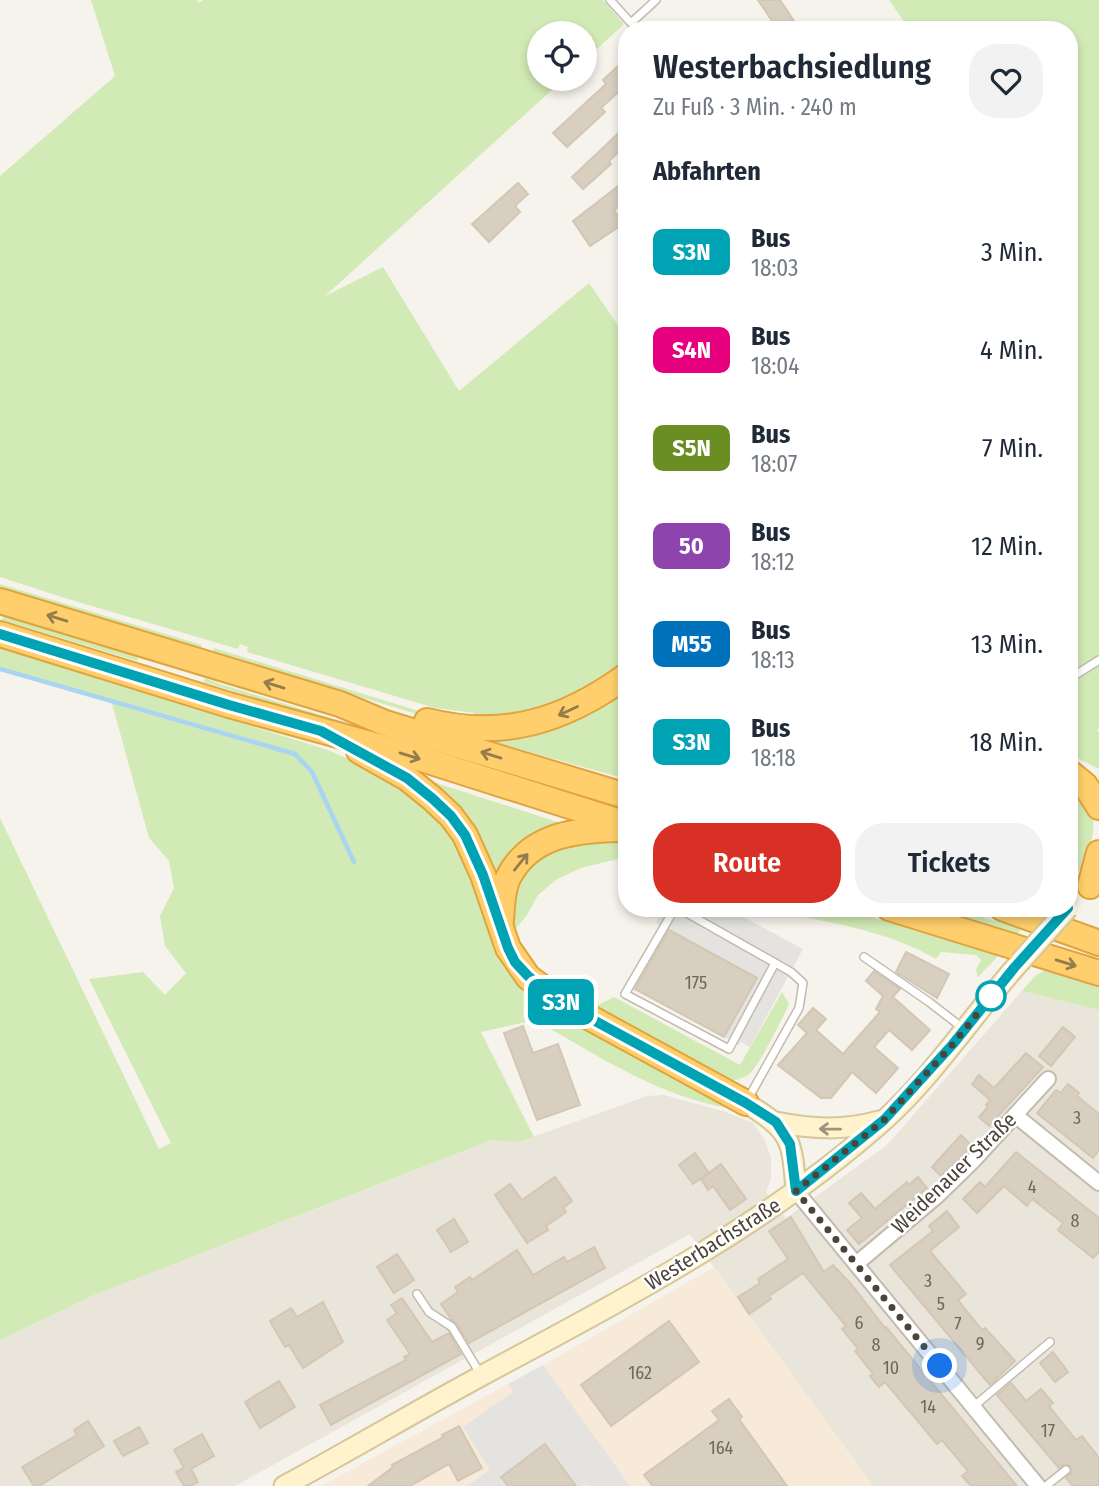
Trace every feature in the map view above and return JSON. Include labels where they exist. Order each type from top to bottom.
[{"type":"highway","points":[[0,601],[340,704],[386,723],[618,794]]},
{"type":"highway","points":[[0,634],[321,731],[403,753],[618,823]]},
{"type":"highway","points":[[340,704],[390,711],[447,726],[481,729],[514,727],[562,714],[618,682]]},
{"type":"highway","points":[[321,731],[407,778],[451,816],[475,855],[515,962],[542,989],[562,1003],[746,1103]]},
{"type":"highway","points":[[1078,772],[1099,797]]},
{"type":"highway","points":[[1078,779],[1099,797]]},
{"type":"highway","points":[[501,925],[503,895],[508,879],[523,856],[540,843],[562,834],[618,827]]},
{"type":"highway","points":[[1094,881],[1099,853]]},
{"type":"highway","points":[[918,917],[1099,973]]},
{"type":"highway","points":[[1027,917],[1099,943]]},
{"type":"main road","name":"Westerbachstraße","points":[[1078,898],[1094,881]]},
{"type":"main road","name":"Westerbachstraße","points":[[284,1486],[669,1274],[724,1241],[796,1191],[884,1120],[1061,917]]},
{"type":"main road","points":[[746,1103],[776,1122],[821,1129],[841,1129],[884,1120]]},
{"type":"main road","points":[[776,1122],[790,1144],[796,1191]]},
{"type":"street","name":"Weidenauer Straße","points":[[856,1264],[937,1196],[1048,1079]]},
{"type":"street","points":[[1015,1115],[1099,1183]]},
{"type":"street","points":[[796,1191],[1038,1486]]},
{"type":"lane","points":[[610,0],[629,21]]},
{"type":"lane","points":[[633,21],[656,0]]},
{"type":"lane","points":[[1078,673],[1099,660]]},
{"type":"lane","points":[[671,917],[625,994],[729,1049],[775,963]]},
{"type":"lane","points":[[692,917],[775,963],[803,983],[799,1008],[746,1103]]},
{"type":"lane","points":[[864,957],[964,1030]]},
{"type":"lane","points":[[417,1294],[429,1312],[452,1327],[481,1376]]},
{"type":"lane","points":[[973,1407],[1050,1342]]},
{"type":"lane","points":[[1046,1486],[1066,1470]]},
{"type":"shaded area","points":[[659,917],[744,917],[803,949],[750,1047],[724,1037],[756,978],[656,923]]},
{"type":"shaded area","points":[[1022,991],[1099,1010],[1099,1486],[873,1486],[690,1234],[235,1486],[0,1486],[0,1340],[92,1296],[495,1139],[519,1142],[647,1096],[664,1095],[723,1111],[753,1123],[765,1140],[771,1158],[771,1179],[766,1192],[786,1218],[887,1145]]},
{"type":"shaded area","points":[[714,1267],[873,1486],[321,1486],[543,1365]]},
{"type":"shaded area","points":[[543,1365],[630,1486],[467,1486],[490,1470],[463,1427],[513,1392],[508,1384]]},
{"type":"green space","points":[[91,0],[197,0],[199,3],[203,0],[603,0],[621,21],[618,21],[618,30],[597,49],[597,21],[527,21],[527,91],[551,91],[325,296],[383,267],[459,391],[589,283],[618,325],[618,672],[583,696],[516,720],[423,716],[213,652],[214,648],[422,712],[474,716],[475,713],[435,708],[247,652],[248,647],[240,644],[238,649],[0,577],[0,176],[115,76]]},
{"type":"green space","points":[[889,0],[1099,0],[1099,769],[1078,758],[1078,21],[904,21]]},
{"type":"green space","points":[[0,584],[202,645],[201,648],[0,587]]},
{"type":"green space","points":[[3,616],[138,657],[137,661],[2,620]]},
{"type":"green space","points":[[0,648],[325,749],[390,776],[421,797],[457,840],[481,900],[494,951],[504,967],[536,998],[735,1109],[708,1104],[656,1086],[535,1020],[481,1032],[534,1137],[519,1142],[492,1140],[92,1296],[0,1340],[0,818],[159,1149],[171,1143],[89,979],[143,972],[165,995],[186,973],[165,946],[160,916],[174,888],[169,861],[149,838],[111,700],[0,669]]},
{"type":"green space","points":[[205,678],[583,795],[581,798],[204,682]]},
{"type":"green space","points":[[618,688],[618,777],[483,739]]},
{"type":"green space","points":[[424,779],[570,826],[496,892]]},
{"type":"green space","points":[[1078,792],[1091,808],[1093,818],[1090,848],[1078,871]]},
{"type":"green space","points":[[613,839],[618,840],[618,859],[581,868],[557,879],[538,895],[527,915],[510,935],[508,911],[519,874],[551,847]]},
{"type":"green space","points":[[805,917],[871,917],[999,955],[978,977],[976,970],[981,960],[976,955],[941,952],[936,959],[882,935]]},
{"type":"green space","points":[[963,917],[982,917],[1021,929],[1017,934]]},
{"type":"green space","points":[[1045,970],[1099,986],[1099,1010],[1022,991],[1035,976]]},
{"type":"green space","points":[[782,992],[789,1004],[774,1035],[753,1070],[741,1079],[732,1080],[726,1080],[592,1008],[614,997],[740,1065]]},
{"type":"building","points":[[758,0],[780,0],[794,21],[772,21]]},
{"type":"building","points":[[618,66],[618,92],[601,108],[605,112],[567,147],[553,133],[606,84],[603,80]]},
{"type":"building","points":[[618,134],[618,153],[609,161],[611,164],[583,189],[572,177]]},
{"type":"building","points":[[518,183],[528,194],[515,206],[520,212],[489,242],[472,224]]},
{"type":"building","points":[[618,186],[618,207],[614,210],[618,216],[618,227],[590,246],[573,221]]},
{"type":"building","points":[[669,930],[757,978],[724,1037],[635,989]]},
{"type":"building","points":[[906,952],[949,974],[937,998],[896,972]]},
{"type":"building","points":[[874,971],[900,989],[891,999],[893,997],[930,1030],[912,1050],[889,1030],[874,1047],[898,1068],[876,1093],[852,1072],[831,1098],[821,1098],[778,1065],[807,1033],[798,1025],[813,1008],[826,1019],[816,1030],[843,1054],[880,1012],[876,1009],[883,996],[866,981]]},
{"type":"building","points":[[523,1026],[533,1053],[558,1044],[580,1105],[537,1120],[504,1033]]},
{"type":"building","points":[[1063,1027],[1075,1037],[1051,1066],[1039,1056]]},
{"type":"building","points":[[1026,1053],[1043,1067],[989,1126],[979,1117],[988,1107],[986,1105],[990,1100],[972,1084],[979,1075],[994,1088]]},
{"type":"building","points":[[1068,1084],[1079,1093],[1077,1096],[1099,1114],[1099,1150],[1093,1158],[1037,1113],[1056,1090],[1061,1093]]},
{"type":"building","points":[[961,1135],[972,1146],[941,1176],[932,1167]]},
{"type":"building","points":[[1016,1152],[1099,1218],[1099,1252],[1093,1258],[1058,1230],[1063,1223],[1032,1199],[1027,1206],[1004,1186],[977,1213],[963,1199],[980,1182],[985,1187]]},
{"type":"building","points":[[695,1153],[709,1173],[693,1184],[679,1165]]},
{"type":"building","points":[[721,1164],[746,1199],[730,1210],[713,1186],[708,1190],[701,1179]]},
{"type":"building","points":[[555,1177],[572,1201],[563,1208],[566,1212],[546,1226],[548,1230],[527,1243],[495,1195],[510,1184],[522,1200]]},
{"type":"building","points":[[918,1177],[927,1188],[859,1244],[847,1230],[862,1218],[849,1203],[861,1193],[875,1209],[907,1182],[909,1185]]},
{"type":"building","points":[[947,1211],[959,1227],[930,1251],[966,1294],[958,1300],[982,1330],[985,1328],[1015,1361],[990,1385],[890,1265],[933,1231],[929,1226]]},
{"type":"building","points":[[791,1217],[824,1272],[833,1265],[851,1284],[1017,1486],[971,1486],[962,1476],[968,1471],[942,1440],[937,1444],[885,1382],[879,1387],[870,1376],[873,1374],[842,1329],[846,1326],[803,1273],[769,1296],[771,1299],[749,1314],[738,1297],[760,1283],[758,1279],[788,1259],[769,1231]]},
{"type":"building","points":[[454,1219],[468,1242],[451,1252],[437,1230]]},
{"type":"building","points":[[594,1247],[605,1268],[469,1343],[441,1304],[458,1292],[455,1287],[470,1277],[472,1280],[517,1250],[533,1275],[564,1257],[567,1262]]},
{"type":"building","points":[[397,1254],[414,1280],[394,1293],[377,1267]]},
{"type":"building","points":[[402,1298],[432,1342],[449,1333],[461,1354],[331,1425],[320,1405],[406,1360],[404,1357],[410,1354],[387,1320],[397,1313],[391,1305]]},
{"type":"building","points":[[323,1302],[343,1342],[303,1368],[289,1345],[285,1347],[270,1321],[291,1308],[297,1317]]},
{"type":"building","points":[[669,1321],[699,1362],[611,1426],[581,1385]]},
{"type":"building","points":[[1053,1352],[1068,1372],[1055,1382],[1040,1363]]},
{"type":"building","points":[[279,1381],[295,1407],[260,1428],[245,1402]]},
{"type":"building","points":[[1011,1383],[1026,1401],[1041,1389],[1053,1403],[1049,1406],[1076,1440],[1082,1436],[1099,1458],[1099,1486],[1073,1486],[1066,1478],[1072,1472],[1070,1466],[1064,1464],[1059,1468],[997,1395]]},
{"type":"building","points":[[729,1399],[742,1417],[739,1419],[787,1486],[653,1486],[644,1475],[719,1420],[712,1411]]},
{"type":"building","points":[[88,1421],[104,1446],[39,1486],[34,1486],[22,1467],[77,1435],[74,1430]]},
{"type":"building","points":[[459,1426],[482,1468],[458,1481],[449,1464],[410,1486],[368,1486],[393,1467],[392,1465]]},
{"type":"building","points":[[139,1427],[148,1443],[123,1456],[114,1441]]},
{"type":"building","points":[[202,1434],[214,1456],[191,1469],[198,1482],[184,1486],[176,1472],[184,1468],[174,1450]]},
{"type":"building","points":[[545,1444],[576,1486],[508,1486],[501,1477]]},
{"type":"waterway","points":[[0,669],[295,754],[312,772],[354,862]]},
{"type":"bus line","name":"S3N","points":[[0,634],[321,731],[407,778],[451,816],[465,835],[483,875],[508,948],[515,962],[528,976],[562,1003],[776,1122],[790,1144],[796,1191],[884,1120],[953,1044],[1014,968],[1060,917]]},
{"type":"route","points":[[940,1366],[796,1191],[884,1120],[953,1044],[994,993],[991,996]]}]
